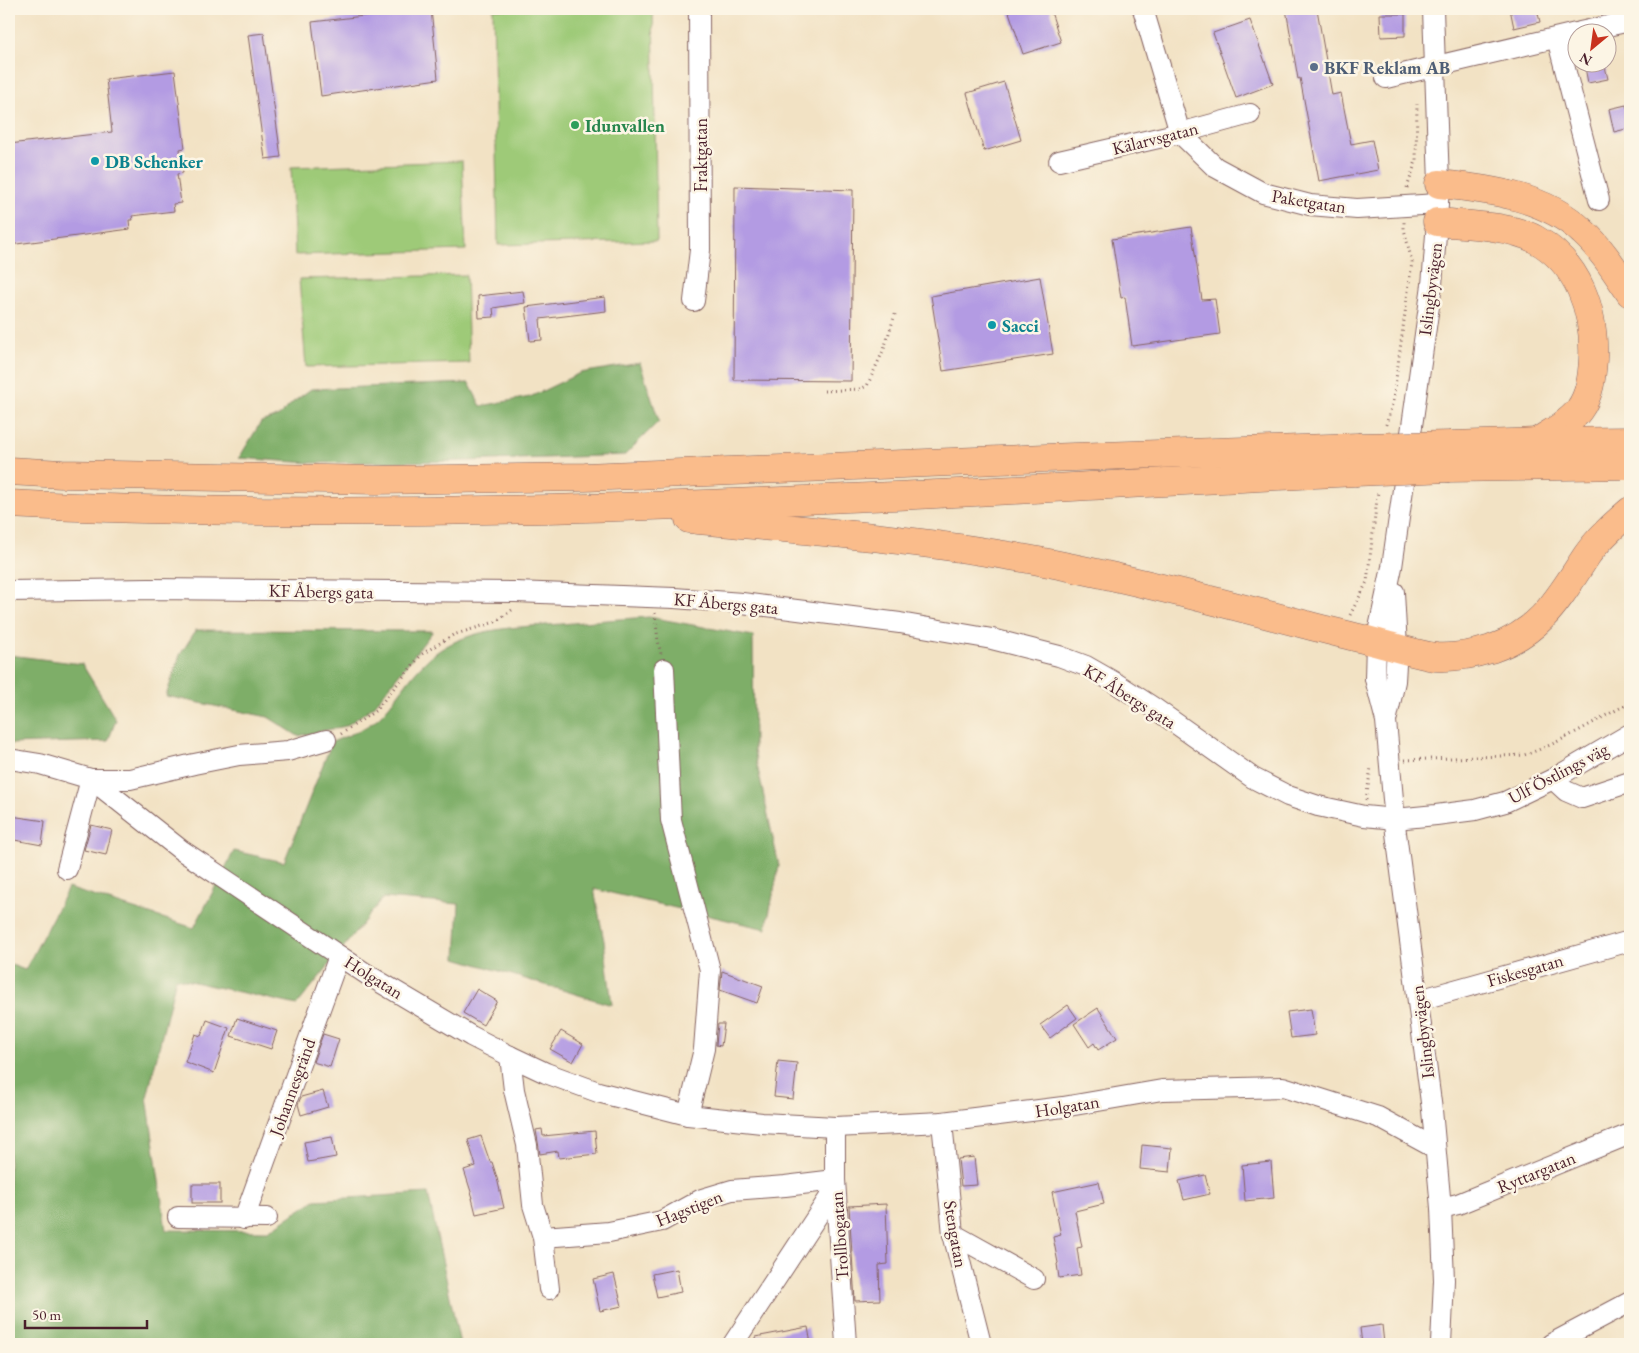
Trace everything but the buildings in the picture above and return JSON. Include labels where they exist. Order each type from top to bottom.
[{"type":"highway","points":[[1438,204],[1481,189],[1536,203],[1557,213],[1582,231],[1598,248],[1630,293]]},
{"type":"highway","points":[[1438,204],[1488,227],[1533,238],[1548,247],[1561,258],[1579,285],[1586,301],[1593,333],[1592,375],[1587,394],[1580,409],[1573,416],[1536,442]]},
{"type":"highway","points":[[1450,456],[1536,442],[1630,441]]},
{"type":"highway","points":[[9,504],[262,512],[589,509],[802,500],[1357,460],[1450,456],[1630,465]]},
{"type":"highway","points":[[9,471],[62,474],[348,480],[585,477],[1056,457],[1357,460]]},
{"type":"highway","points":[[589,509],[924,543],[1053,564],[1201,597],[1436,657],[1469,655],[1492,649],[1524,633],[1539,622],[1570,584],[1589,553],[1615,523],[1630,511]]},
{"type":"street","name":"Fraktgatan","points":[[694,301],[700,250],[699,9]]},
{"type":"street","name":"Paketgatan","points":[[1143,9],[1180,133],[1215,167],[1262,193],[1310,205],[1357,209],[1438,204]]},
{"type":"street","name":"Islingbyvägen","points":[[1433,9],[1426,68],[1438,204],[1432,285],[1392,567],[1387,645],[1395,681],[1386,721],[1395,819],[1419,1000],[1441,1208],[1444,1280],[1441,1344]]},
{"type":"street","points":[[1616,24],[1630,21]]},
{"type":"street","points":[[1386,78],[1566,35]]},
{"type":"street","points":[[1577,72],[1599,200]]},
{"type":"street","name":"Kälarvsgatan","points":[[1059,161],[1180,133],[1250,114]]},
{"type":"street","name":"KF Åbergs gata","points":[[9,591],[159,589],[515,592],[674,598],[742,603],[900,623],[1001,641],[1060,656],[1086,666],[1154,708],[1253,778],[1288,796],[1340,812],[1395,819]]},
{"type":"street","points":[[664,669],[671,820],[710,970],[704,1049],[688,1115]]},
{"type":"street","name":"Ulf Östlings väg","points":[[1395,819],[1476,810],[1505,802],[1553,779],[1630,734]]},
{"type":"street","name":"Holgatan","points":[[9,758],[40,764],[91,779],[130,778],[239,755],[288,751],[326,740]]},
{"type":"street","points":[[67,869],[91,779]]},
{"type":"street","name":"Holgatan","points":[[91,779],[181,850],[368,975],[471,1036],[510,1056],[546,1073],[598,1092],[688,1115],[762,1123],[835,1127],[942,1122],[1063,1108],[1162,1090],[1283,1087],[1378,1117],[1435,1148]]},
{"type":"street","points":[[1553,779],[1566,792],[1582,798],[1630,782]]},
{"type":"street","name":"Fiskesgatan","points":[[1419,1000],[1630,941]]},
{"type":"street","name":"Johannesgränd","points":[[244,1219],[340,956]]},
{"type":"street","points":[[510,1056],[514,1090],[527,1145],[533,1205],[543,1237],[549,1289]]},
{"type":"street","name":"Stengatan","points":[[942,1122],[953,1234],[981,1344]]},
{"type":"street","name":"Trollbogatan","points":[[835,1127],[835,1184],[846,1344]]},
{"type":"street","name":"Ryttargatan","points":[[1441,1208],[1458,1204],[1630,1134]]},
{"type":"street","points":[[733,1344],[835,1184]]},
{"type":"street","name":"Hagstigen","points":[[543,1237],[609,1232],[662,1221],[702,1199],[732,1190],[835,1184]]},
{"type":"street","points":[[178,1216],[244,1219],[267,1218]]},
{"type":"street","points":[[953,1234],[1034,1279]]},
{"type":"street","points":[[1551,1344],[1630,1302]]},
{"type":"path","points":[[1405,205],[1408,184],[1416,160],[1426,68]]},
{"type":"path","points":[[824,391],[860,389],[867,386],[884,350],[896,312]]},
{"type":"path","points":[[326,740],[347,731],[375,711],[422,654],[453,636],[494,622],[517,607]]},
{"type":"path","points":[[655,608],[658,641],[664,669]]},
{"type":"path","points":[[1390,761],[1524,755],[1543,749],[1630,703]]},
{"type":"green space","name":"Idunvallen","points":[[493,9],[653,9],[657,241],[498,245]]},
{"type":"green space","points":[[462,161],[466,250],[295,255],[291,167]]},
{"type":"green space","points":[[466,275],[469,363],[306,367],[299,279]]},
{"type":"green space","points":[[640,363],[659,421],[625,455],[464,461],[310,463],[239,458],[261,422],[279,416],[292,403],[311,389],[469,383],[481,406],[530,397],[580,373]]},
{"type":"green space","points":[[649,617],[753,636],[754,751],[779,866],[766,929],[594,889],[604,941],[612,1005],[456,958],[459,904],[383,898],[297,1005],[176,978],[147,1097],[166,1230],[268,1231],[315,1200],[428,1193],[460,1344],[9,1344],[9,964],[25,970],[68,888],[194,928],[234,851],[284,862],[332,742],[360,730],[379,718],[422,665],[437,652],[465,638],[497,630]]},
{"type":"green space","points":[[196,630],[433,631],[374,706],[346,726],[298,736],[268,717],[166,696],[180,655]]},
{"type":"green space","points":[[9,655],[82,664],[116,720],[108,741],[9,744]]},
{"type":"place","name":"BKF Reklam AB","points":[[1314,67]]},
{"type":"place","name":"Idunvallen","points":[[575,125]]},
{"type":"place","name":"DB Schenker","points":[[95,161]]},
{"type":"place","name":"Sacci","points":[[992,325]]}]
